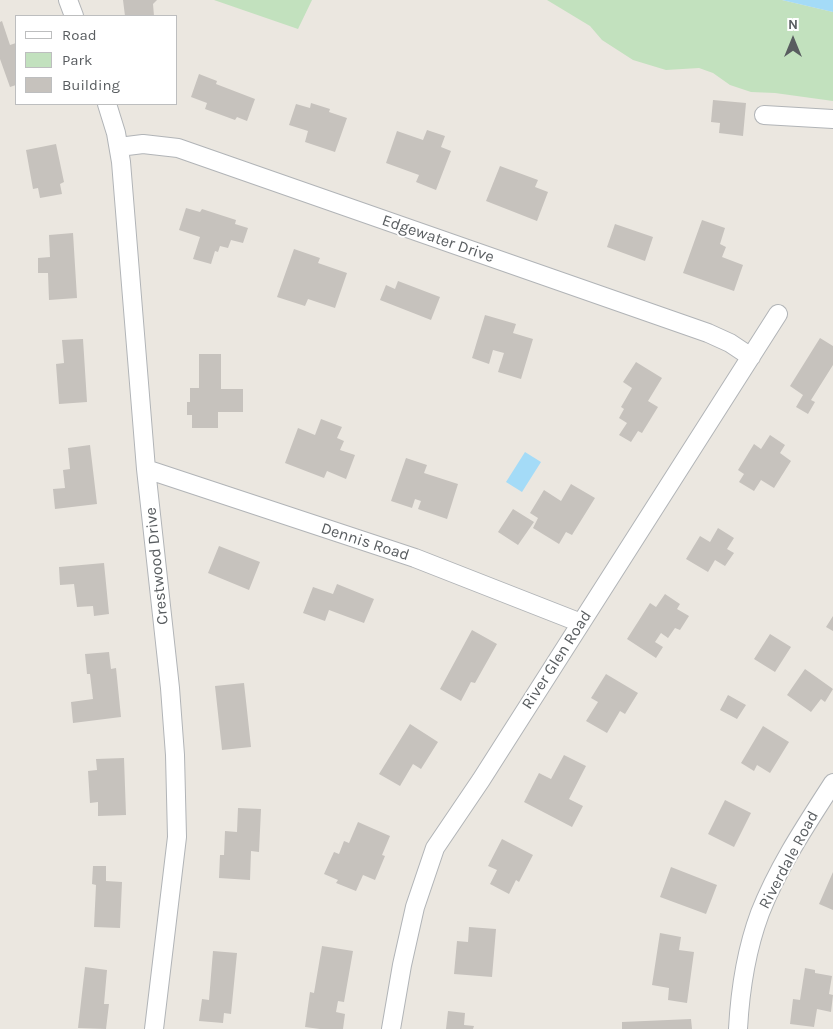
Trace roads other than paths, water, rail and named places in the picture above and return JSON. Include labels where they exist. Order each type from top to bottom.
[{"type":"street","points":[[68,0],[74,15]]},
{"type":"street","name":"Crestwood Drive","points":[[107,105],[119,147],[146,469],[171,698],[175,755],[177,837],[154,1029]]},
{"type":"street","points":[[764,114],[833,119]]},
{"type":"street","name":"Edgewater Drive","points":[[119,147],[143,144],[178,148],[699,330],[730,343],[751,357]]},
{"type":"street","name":"River Glen Road","points":[[391,1029],[402,965],[415,907],[435,848],[481,780],[778,314]]},
{"type":"street","name":"Dennis Road","points":[[146,469],[415,558],[581,623]]},
{"type":"street","name":"Riverdale Road","points":[[738,1029],[740,1001],[747,960],[760,914],[782,867],[833,783]]},
{"type":"water","points":[[782,0],[833,0],[833,12]]},
{"type":"water","points":[[525,452],[541,462],[522,492],[506,482]]}]
